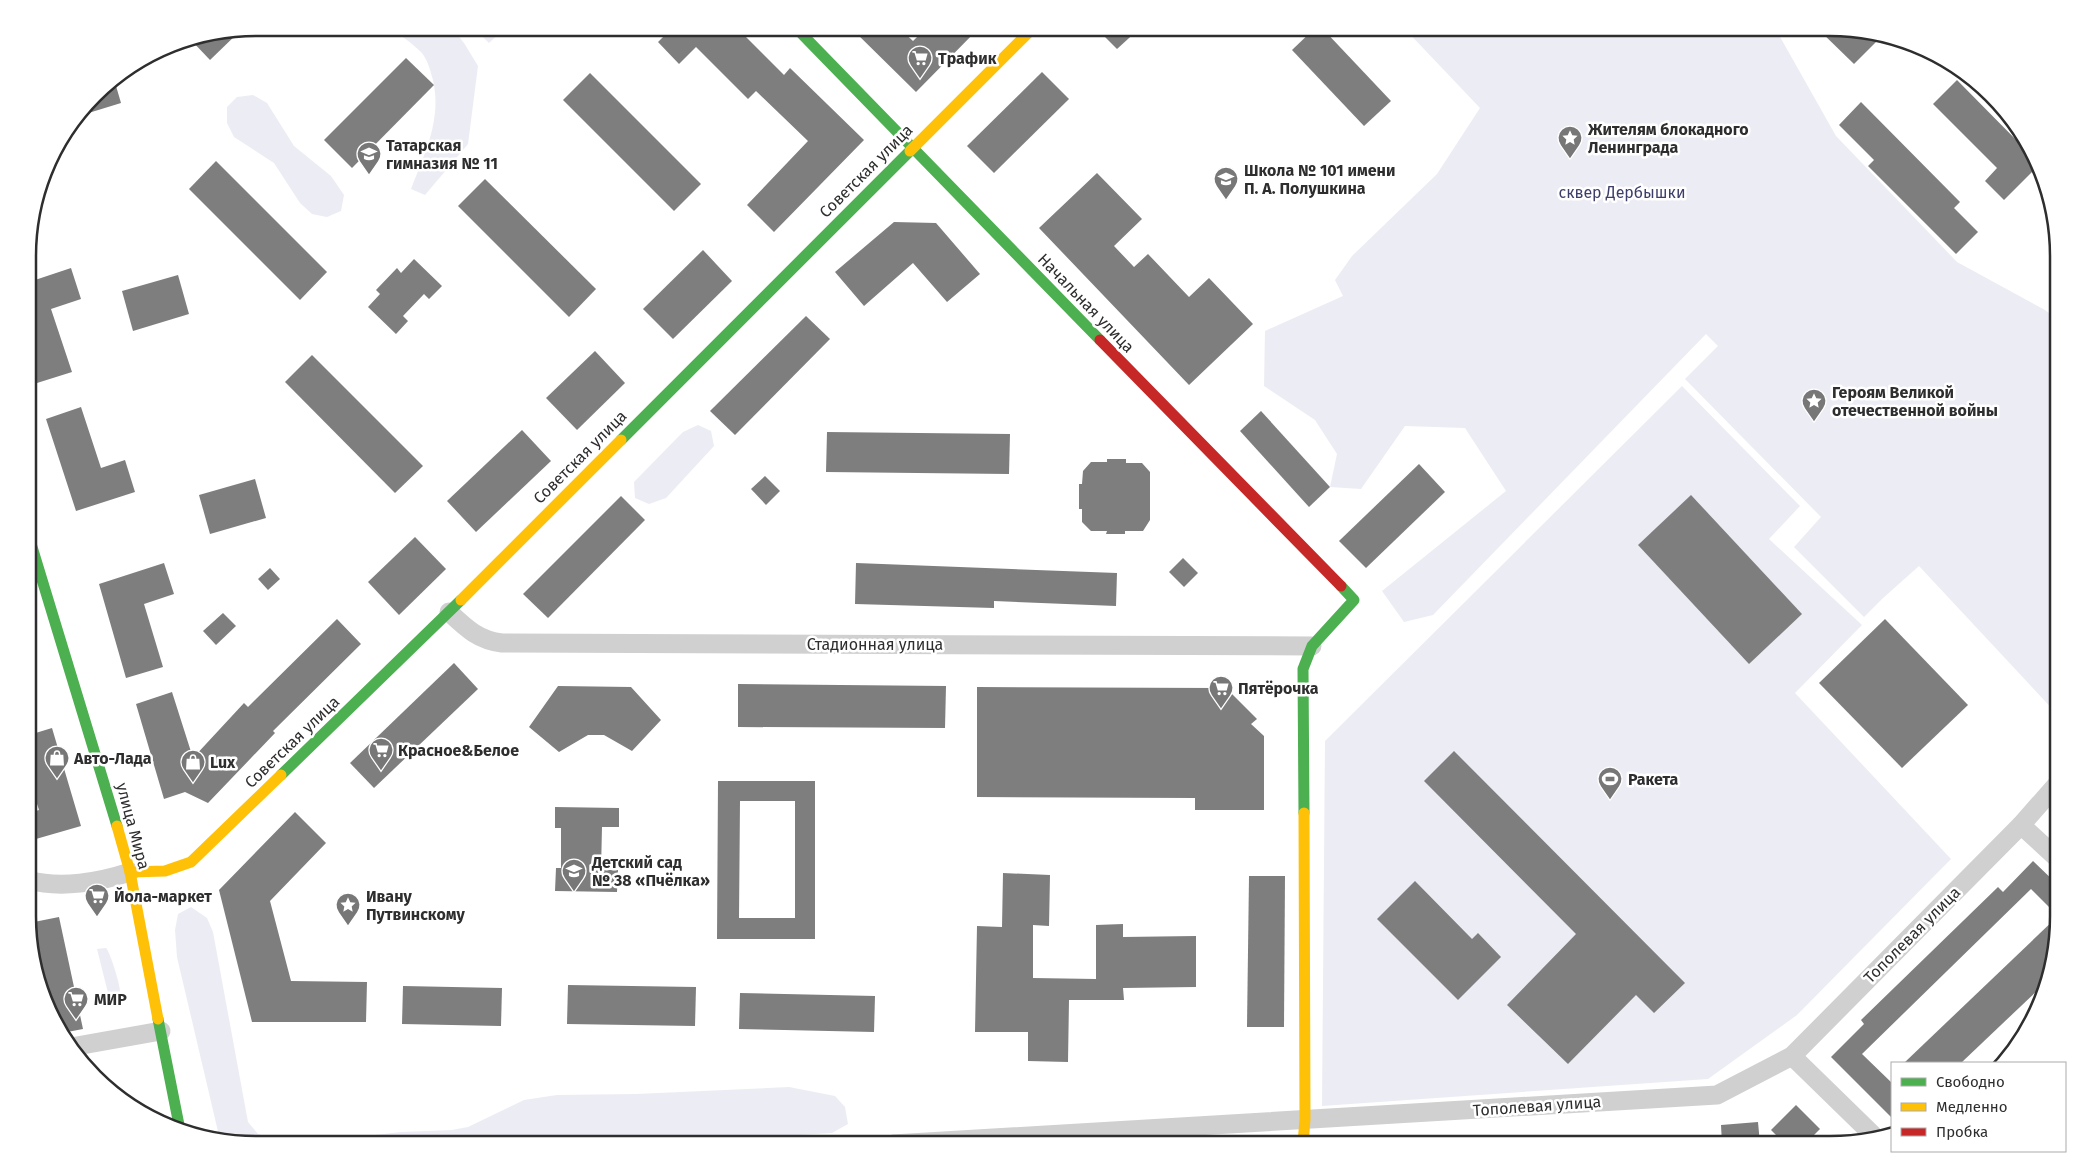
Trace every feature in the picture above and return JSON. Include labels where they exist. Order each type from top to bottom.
[{"type":"street","name":"Начальная улица","points":[[804,36],[1354,600],[1312,646]]},
{"type":"street","name":"Советская улица","points":[[130,872],[165,872],[191,862],[449,612],[1025,36]]},
{"type":"street","name":"улица Мира","points":[[36,560],[112,807],[130,872],[178,1121]]},
{"type":"street","name":"Стадионная улица","points":[[449,612],[474,634],[490,641],[502,643],[1312,646]]},
{"type":"street","points":[[1304,1136],[1302,669],[1312,646]]},
{"type":"street","name":"Тополевая улица","points":[[1041,1136],[1717,1095],[1792,1056],[2021,825],[2050,792]]},
{"type":"street","points":[[2021,825],[2050,852]]},
{"type":"street","points":[[36,882],[44,884],[79,882],[130,872]]},
{"type":"street","points":[[79,1046],[161,1031]]},
{"type":"street","points":[[1792,1056],[1870,1132]]},
{"type":"green space","points":[[401,36],[458,36],[478,66],[468,144],[425,195],[411,189],[431,136],[434,122],[435,94],[427,62],[421,52]]},
{"type":"green space","points":[[482,36],[496,36],[489,43]]},
{"type":"green space","name":"сквер Дербышки","points":[[1412,36],[1780,36],[1836,136],[1957,262],[2050,314],[2050,706],[1919,566],[1864,617],[1794,547],[1821,517],[1685,379],[1718,346],[1706,334],[1433,615],[1404,622],[1382,591],[1506,491],[1465,428],[1405,426],[1361,489],[1330,487],[1337,454],[1315,420],[1264,386],[1265,331],[1343,296],[1335,280],[1352,256],[1437,174],[1480,108]]},
{"type":"green space","points":[[253,95],[267,103],[294,146],[331,176],[344,195],[341,211],[327,217],[312,214],[300,203],[274,163],[234,137],[227,123],[227,107],[237,97]]},
{"type":"green space","name":"Ракета","points":[[1682,386],[1800,506],[1769,539],[1862,625],[1795,693],[1951,859],[1797,1015],[1708,1079],[1322,1106],[1325,741]]},
{"type":"green space","points":[[698,425],[711,431],[714,446],[666,498],[649,504],[635,498],[634,482],[683,432]]},
{"type":"green space","points":[[191,907],[207,918],[213,932],[248,1122],[258,1134],[265,1136],[218,1133],[177,957],[175,930],[178,914]]},
{"type":"green space","points":[[106,948],[119,984],[120,993],[115,995],[108,993],[97,949]]},
{"type":"green space","points":[[789,1087],[835,1096],[845,1107],[848,1124],[832,1133],[783,1136],[366,1136],[401,1132],[452,1130],[468,1127],[524,1100],[557,1095],[636,1094]]},
{"type":"building","points":[[664,36],[745,36],[784,75],[790,68],[864,140],[774,232],[747,205],[808,141],[756,91],[748,99],[696,47],[679,64],[658,42]]},
{"type":"building","points":[[859,36],[908,36],[913,41],[918,36],[971,36],[916,92]]},
{"type":"building","points":[[1104,36],[1131,36],[1117,49]]},
{"type":"building","points":[[1307,36],[1330,36],[1391,101],[1364,126],[1292,50]]},
{"type":"building","points":[[1825,36],[1877,41],[1854,64]]},
{"type":"building","points":[[233,38],[210,60],[196,45],[213,40]]},
{"type":"building","points":[[406,58],[434,85],[352,168],[324,140]]},
{"type":"building","points":[[1042,72],[1069,99],[994,173],[967,146]]},
{"type":"building","points":[[590,73],[701,184],[674,211],[563,100]]},
{"type":"building","points":[[1957,80],[2017,141],[2033,171],[2004,200],[1985,181],[1997,168],[1933,104]]},
{"type":"building","points":[[116,87],[121,103],[90,113]]},
{"type":"building","points":[[1861,102],[1960,202],[1954,208],[1978,232],[1956,254],[1868,166],[1874,160],[1839,125]]},
{"type":"building","points":[[216,161],[327,272],[300,300],[189,189]]},
{"type":"building","points":[[1097,173],[1142,219],[1114,246],[1134,267],[1148,254],[1189,297],[1209,278],[1253,324],[1189,385],[1039,228]]},
{"type":"building","points":[[485,179],[596,289],[569,317],[458,206]]},
{"type":"building","points":[[894,222],[936,223],[980,274],[947,302],[913,263],[864,306],[835,272]]},
{"type":"building","points":[[703,250],[732,281],[673,339],[643,309]]},
{"type":"building","points":[[414,259],[442,286],[429,299],[424,294],[403,316],[408,321],[396,334],[368,307],[380,294],[376,290],[397,268],[401,273]]},
{"type":"building","points":[[71,268],[81,299],[51,309],[72,372],[37,383],[36,380],[36,280]]},
{"type":"building","points":[[178,275],[189,314],[133,331],[122,291]]},
{"type":"building","points":[[806,316],[830,339],[735,435],[710,411]]},
{"type":"building","points":[[595,351],[625,383],[577,430],[546,398]]},
{"type":"building","points":[[312,355],[423,466],[395,493],[285,382]]},
{"type":"building","points":[[81,407],[101,468],[125,460],[135,492],[76,511],[46,419]]},
{"type":"building","points":[[1261,411],[1330,487],[1309,507],[1240,431]]},
{"type":"building","points":[[522,430],[551,461],[476,532],[447,501]]},
{"type":"building","points":[[827,432],[1010,434],[1009,474],[826,472]]},
{"type":"building","points":[[1107,459],[1126,459],[1126,463],[1142,463],[1150,472],[1150,520],[1143,531],[1125,531],[1125,534],[1106,534],[1107,531],[1091,531],[1082,522],[1082,509],[1079,509],[1079,484],[1082,484],[1083,471],[1091,462],[1107,462]]},
{"type":"building","points":[[1419,464],[1445,492],[1366,568],[1339,541]]},
{"type":"building","points":[[765,476],[780,491],[766,505],[751,489]]},
{"type":"building","points":[[255,479],[266,518],[210,534],[199,495]]},
{"type":"building","points":[[1691,495],[1802,614],[1749,664],[1638,545]]},
{"type":"building","points":[[621,496],[645,520],[548,618],[523,594]]},
{"type":"building","points":[[415,537],[446,569],[399,615],[368,582]]},
{"type":"building","points":[[1183,558],[1198,573],[1184,587],[1169,572]]},
{"type":"building","points":[[164,563],[174,594],[144,604],[163,667],[126,678],[99,584]]},
{"type":"building","points":[[856,563],[1117,573],[1116,606],[994,601],[994,608],[855,604]]},
{"type":"building","points":[[270,568],[280,579],[268,590],[258,579]]},
{"type":"building","points":[[223,613],[236,626],[216,645],[203,631]]},
{"type":"building","points":[[337,619],[361,644],[273,731],[275,733],[208,803],[185,792],[164,799],[136,704],[172,692],[193,758],[244,703],[248,707]]},
{"type":"building","points":[[1885,619],[1968,705],[1902,768],[1819,683]]},
{"type":"building","points":[[454,663],[478,689],[374,788],[350,763]]},
{"type":"building","points":[[738,684],[946,686],[945,728],[738,727]]},
{"type":"building","points":[[558,686],[631,687],[661,720],[632,751],[604,735],[588,735],[559,752],[529,727]]},
{"type":"building","points":[[977,687],[1215,688],[1227,699],[1232,694],[1257,719],[1251,724],[1264,736],[1264,810],[1195,810],[1195,798],[977,797]]},
{"type":"building","points":[[52,728],[81,826],[36,839],[36,811],[39,810],[36,801],[36,733]]},
{"type":"building","points":[[1454,751],[1685,983],[1654,1013],[1636,995],[1568,1064],[1507,1005],[1576,934],[1424,781]]},
{"type":"building","points":[[718,781],[815,781],[815,939],[717,939]],"holes":[[[740,801],[795,801],[795,918],[739,918]]]},
{"type":"building","points":[[555,807],[619,808],[619,827],[602,827],[601,870],[618,870],[617,892],[555,891],[556,868],[561,868],[561,828],[555,828]]},
{"type":"building","points":[[295,812],[326,843],[270,901],[291,981],[367,982],[366,1022],[252,1022],[219,890]]},
{"type":"building","points":[[2033,861],[2050,877],[2050,908],[2031,889],[1862,1054],[1891,1082],[1891,1117],[1831,1057],[1864,1024],[1861,1020],[1998,887],[2003,892]]},
{"type":"building","points":[[1003,873],[1050,875],[1049,926],[1033,925],[1033,978],[1096,979],[1096,925],[1123,924],[1123,937],[1196,936],[1196,987],[1123,988],[1124,1000],[1069,1000],[1068,1062],[1028,1061],[1028,1032],[975,1032],[977,926],[1002,927]]},
{"type":"building","points":[[1249,876],[1285,876],[1284,1027],[1247,1027]]},
{"type":"building","points":[[1415,881],[1472,939],[1478,933],[1501,957],[1458,1000],[1377,919]]},
{"type":"building","points":[[59,917],[83,1029],[69,1032],[53,1000],[40,959],[36,922]]},
{"type":"building","points":[[2049,924],[2046,959],[2036,991],[1962,1062],[1905,1062]]},
{"type":"building","points":[[568,985],[696,987],[695,1026],[567,1024]]},
{"type":"building","points":[[403,986],[502,988],[501,1026],[402,1024]]},
{"type":"building","points":[[740,993],[875,996],[874,1032],[739,1029]]},
{"type":"building","points":[[1796,1105],[1820,1129],[1813,1136],[1777,1136],[1771,1130]]},
{"type":"building","points":[[1758,1122],[1759,1136],[1722,1136],[1721,1125]]},
{"type":"traffic: fast","points":[[804,36],[1100,340]]},
{"type":"traffic: fast","points":[[621,440],[910,151]]},
{"type":"traffic: fast","points":[[36,560],[117,826]]},
{"type":"traffic: fast","points":[[1304,813],[1303,669],[1312,646],[1354,600],[1341,586]]},
{"type":"traffic: fast","points":[[281,775],[461,600]]},
{"type":"traffic: fast","points":[[158,1019],[178,1121]]},
{"type":"traffic: slow","points":[[910,151],[1025,36]]},
{"type":"traffic: slow","points":[[461,600],[621,440]]},
{"type":"traffic: slow","points":[[130,872],[165,871],[191,862],[281,775]]},
{"type":"traffic: slow","points":[[1304,813],[1304,1136]]},
{"type":"traffic: slow","points":[[117,826],[130,872],[158,1019]]},
{"type":"traffic: jam","points":[[1100,340],[1341,586]]},
{"type":"place","name":"Трафик","points":[[920,79]]},
{"type":"place","name":"Жителям блокадного Ленинграда","points":[[1570,159]]},
{"type":"place","name":"Татарская гимназия № 11","points":[[369,175]]},
{"type":"place","name":"Школа № 101 имени П. А. Полушкина","points":[[1226,200]]},
{"type":"place","name":"Героям Великой отечественной войны","points":[[1814,422]]},
{"type":"place","name":"Пятёрочка","points":[[1221,709]]},
{"type":"place","name":"Красное&Белое","points":[[381,771]]},
{"type":"place","name":"Авто-Лада","points":[[57,779]]},
{"type":"place","name":"Lux","points":[[193,783]]},
{"type":"place","name":"Ракета","points":[[1610,800]]},
{"type":"place","name":"Детский сад № 38 «Пчёлка»","points":[[574,892]]},
{"type":"place","name":"Йола-маркет","points":[[97,917]]},
{"type":"place","name":"Ивану Путвинскому","points":[[348,926]]},
{"type":"place","name":"МИР","points":[[76,1020]]}]
